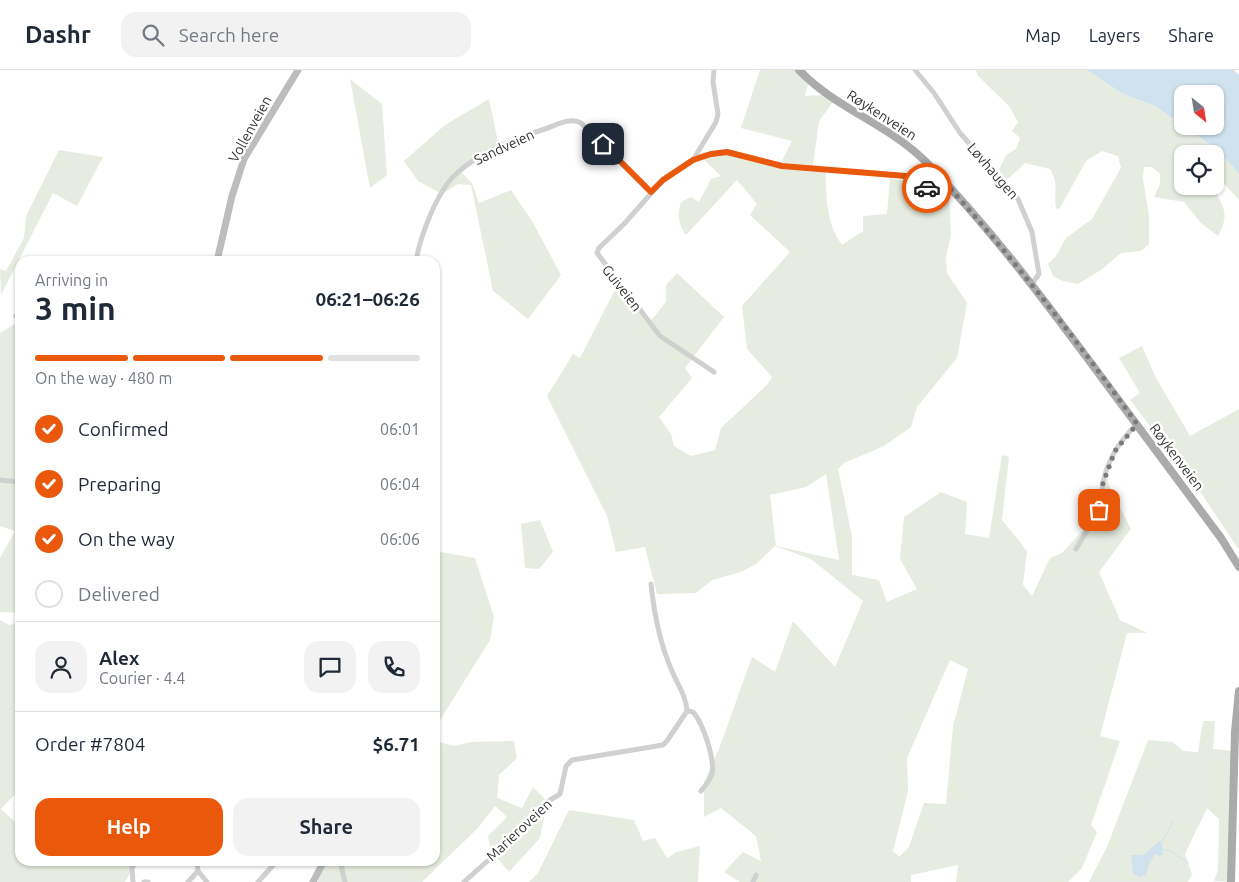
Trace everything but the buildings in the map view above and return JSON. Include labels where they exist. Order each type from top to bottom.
[{"type":"main road","name":"Vollenveien","points":[[218,256],[233,192],[244,159],[298,70]]},
{"type":"main road","name":"Røykenveien","points":[[799,70],[822,92],[902,140],[950,188],[1032,284],[1222,538],[1239,567]]},
{"type":"main road","points":[[1231,882],[1235,732],[1239,691]]},
{"type":"main road","points":[[313,882],[321,866]]},
{"type":"street","name":"Guiveien","points":[[714,70],[713,82],[718,114],[716,122],[693,160],[663,180],[624,224],[598,248],[598,256],[660,336],[714,372]]},
{"type":"street","name":"Løvhaugen","points":[[915,70],[934,93],[960,133],[1018,198],[1030,226],[1036,254],[1039,274],[1032,284]]},
{"type":"street","name":"Sandveien","points":[[417,256],[423,234],[442,194],[456,174],[467,165],[526,134],[568,120],[582,122],[651,192]]},
{"type":"street","points":[[693,160],[711,154],[727,152],[782,166],[906,176],[937,193],[950,188]]},
{"type":"street","points":[[1076,549],[1099,510],[1103,483],[1115,451],[1137,424]]},
{"type":"street","points":[[0,480],[15,482]]},
{"type":"street","points":[[651,584],[659,628],[672,672],[684,692],[687,711],[693,712],[702,725],[711,759],[712,774],[701,791]]},
{"type":"street","name":"Marieroveien","points":[[464,882],[504,846],[545,803],[560,794],[566,766],[572,760],[663,745],[687,711]]},
{"type":"street","points":[[133,866],[133,882]]},
{"type":"street","points":[[198,866],[198,871],[207,882]]},
{"type":"street","points":[[258,882],[272,866]]},
{"type":"street","points":[[341,866],[345,882]]},
{"type":"street","points":[[188,882],[198,871]]},
{"type":"street","points":[[753,882],[756,875]]},
{"type":"shaded area","points":[[760,70],[795,70],[808,84],[805,96],[822,95],[833,102],[819,121],[813,165],[781,163],[792,141],[741,128]]},
{"type":"shaded area","points":[[976,70],[1087,70],[1123,94],[1155,106],[1174,119],[1174,135],[1196,135],[1210,145],[1174,145],[1174,195],[1217,195],[1225,216],[1218,236],[1201,223],[1184,202],[1154,197],[1160,184],[1160,174],[1152,167],[1144,167],[1143,179],[1149,216],[1149,244],[1141,251],[1121,253],[1101,270],[1078,284],[1063,281],[1053,276],[1048,264],[1056,256],[1066,238],[1092,219],[1121,168],[1118,156],[1102,151],[1086,161],[1060,208],[1056,209],[1056,185],[1050,169],[1025,163],[1009,178],[1005,178],[999,170],[1006,155],[1016,149],[1020,138],[1012,131],[1018,122],[1009,106],[977,75]]},
{"type":"shaded area","points":[[350,79],[382,104],[387,175],[370,188]]},
{"type":"shaded area","points":[[489,99],[499,147],[460,171],[472,183],[479,203],[511,190],[532,221],[561,275],[528,319],[493,291],[471,185],[458,184],[442,194],[418,181],[404,161],[445,125]]},
{"type":"shaded area","points":[[59,150],[103,157],[77,206],[53,193],[21,256],[15,256],[15,268],[1,295],[0,269],[6,271],[24,238],[26,216]]},
{"type":"shaded area","points":[[728,153],[765,162],[825,168],[827,198],[832,227],[842,245],[863,231],[863,216],[887,214],[890,178],[916,183],[934,198],[949,197],[951,235],[946,258],[947,273],[967,303],[957,358],[917,407],[911,427],[884,446],[844,463],[838,469],[852,536],[852,575],[879,580],[887,602],[917,589],[900,559],[904,517],[941,492],[967,502],[965,534],[989,538],[1002,455],[1009,457],[1002,520],[1027,551],[1023,585],[1032,596],[1050,558],[1062,553],[1096,516],[1107,477],[1109,486],[1131,529],[1099,572],[1120,620],[1147,633],[1127,633],[1100,736],[1120,741],[1091,825],[1097,832],[1082,868],[1068,882],[956,882],[958,865],[911,875],[911,882],[740,882],[724,872],[743,852],[761,861],[756,836],[721,808],[704,817],[704,782],[719,749],[752,657],[775,672],[793,621],[835,667],[863,601],[811,559],[775,546],[756,564],[741,572],[712,580],[696,593],[657,594],[645,547],[616,552],[607,516],[547,396],[573,354],[580,358],[618,284],[650,322],[666,302],[666,285],[677,273],[724,317],[685,368],[692,378],[659,417],[671,434],[674,446],[691,456],[715,450],[721,428],[768,384],[772,377],[747,349],[742,306],[790,252],[750,215],[757,204],[737,180],[686,235],[679,219],[681,202],[691,197],[699,202],[711,179],[721,176],[701,157]],"holes":[[[826,474],[839,560],[776,546],[770,495],[806,487]],[[950,660],[968,669],[953,726],[946,804],[924,803],[909,847],[899,857],[893,851],[908,791],[907,758]]]},
{"type":"shaded area","points":[[1224,157],[1239,174],[1239,200],[1224,184]]},
{"type":"shaded area","points":[[15,324],[15,531],[0,526],[0,333]]},
{"type":"shaded area","points":[[1142,346],[1155,376],[1190,436],[1239,409],[1239,550],[1201,493],[1130,400],[1140,393],[1119,358]]},
{"type":"shaded area","points":[[540,520],[553,552],[539,569],[525,568],[521,524]]},
{"type":"shaded area","points":[[15,531],[15,613],[0,612],[0,558]]},
{"type":"shaded area","points":[[440,552],[475,558],[494,617],[490,640],[440,720]]},
{"type":"shaded area","points":[[0,620],[9,625],[15,623],[15,794],[1,809],[15,822],[15,866],[134,866],[125,882],[0,882]]},
{"type":"shaded area","points":[[1203,721],[1215,721],[1213,749],[1233,751],[1229,882],[1214,881],[1218,870],[1219,819],[1207,808],[1185,854],[1192,875],[1188,882],[1089,882],[1107,847],[1148,740],[1173,742],[1183,751],[1198,752]]},
{"type":"shaded area","points":[[514,741],[517,758],[499,775],[497,798],[522,808],[533,787],[547,801],[540,838],[509,872],[491,851],[488,836],[507,817],[495,806],[478,828],[440,865],[440,742],[454,746],[471,742]]},
{"type":"shaded area","points":[[569,810],[634,820],[643,841],[655,838],[667,858],[677,852],[700,846],[698,882],[529,882],[538,873]]},
{"type":"shaded area","points":[[324,866],[439,866],[422,882],[318,882]]},
{"type":"water","points":[[1087,70],[1234,70],[1239,75],[1239,174],[1224,157],[1224,145],[1210,145],[1196,135],[1224,135],[1224,85],[1174,85],[1174,119],[1155,106],[1123,94]]},
{"type":"water","points":[[1160,841],[1162,842],[1163,854],[1161,856],[1155,854],[1149,864],[1146,875],[1140,877],[1133,874],[1131,855],[1143,855]]},
{"type":"waterway","points":[[1162,842],[1173,821]]},
{"type":"waterway","points":[[1164,850],[1169,850],[1188,863]]},
{"type":"way so far","points":[[927,188],[937,193],[950,188],[962,201],[1025,274],[1137,424],[1122,440],[1106,471],[1102,503],[1099,510]]},
{"type":"route","points":[[603,144],[651,192],[663,180],[693,160],[704,155],[720,152],[736,154],[782,166],[906,176],[927,188]]}]
